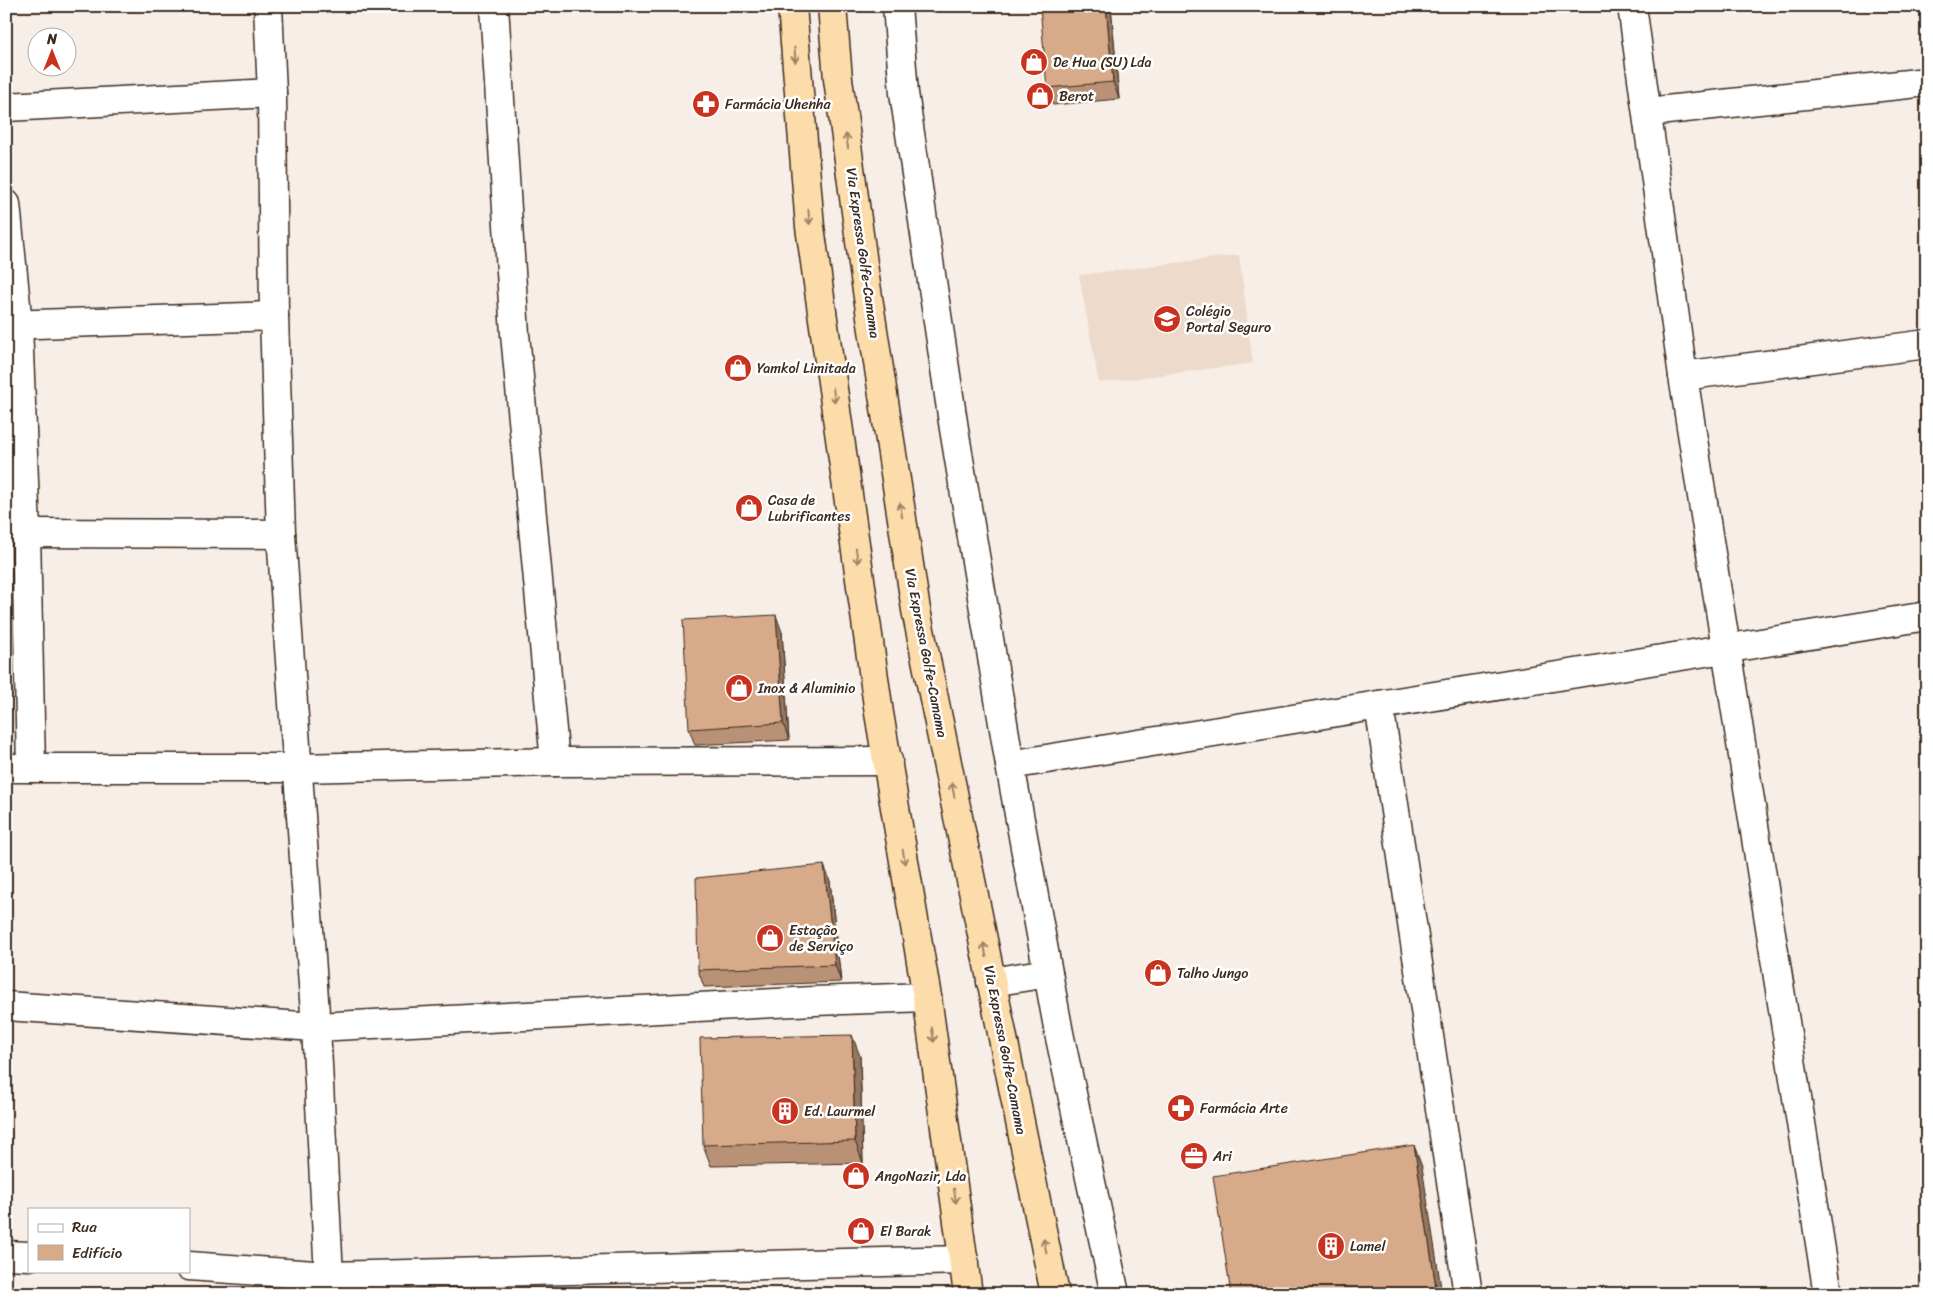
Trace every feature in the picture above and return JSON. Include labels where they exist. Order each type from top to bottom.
[{"type":"highway","points":[[792,6],[810,227],[879,714],[927,997],[968,1294]]},
{"type":"highway","name":"Via Expressa Golfe-Camama","points":[[832,6],[838,79],[864,271],[916,610],[1055,1294]]},
{"type":"street","points":[[268,6],[272,93],[274,316],[281,534],[316,1027],[329,1276]]},
{"type":"street","points":[[494,6],[515,334],[555,762]]},
{"type":"street","points":[[896,6],[904,93],[942,350],[1010,765],[1048,973],[1114,1294]]},
{"type":"street","points":[[1632,6],[1683,376],[1828,1294]]},
{"type":"street","points":[[1648,112],[1927,82]]},
{"type":"street","points":[[6,107],[272,93]]},
{"type":"street","points":[[6,204],[26,533],[19,768],[297,768],[555,762],[888,761]]},
{"type":"street","points":[[12,325],[274,316]]},
{"type":"street","points":[[1683,376],[1927,344]]},
{"type":"street","points":[[26,533],[281,534]]},
{"type":"street","points":[[1010,765],[1927,616]]},
{"type":"street","points":[[1379,705],[1468,1294]]},
{"type":"street","points":[[991,982],[1048,973]]},
{"type":"street","points":[[6,1006],[316,1027],[814,1001],[927,997]]},
{"type":"street","points":[[6,1255],[28,1256]]},
{"type":"street","points":[[190,1266],[329,1276],[964,1260]]},
{"type":"shaded area","name":"Colégio Portal Seguro","points":[[1239,255],[1253,363],[1099,383],[1079,275]]},
{"type":"building","points":[[1040,6],[1106,6],[1113,82],[1047,88]]},
{"type":"building","name":"Inox & Aluminio","points":[[776,615],[783,723],[689,729],[683,620]]},
{"type":"building","name":"Estação de Serviço","points":[[824,865],[835,965],[698,970],[696,878]]},
{"type":"building","name":"Ed. Laurmel","points":[[852,1035],[855,1141],[703,1145],[700,1038]]},
{"type":"building","name":"Lamel","points":[[1414,1145],[1437,1294],[1231,1294],[1213,1176]]},
{"type":"place","name":"De Hua (SU) Lda","points":[[1034,62]]},
{"type":"place","name":"Berot","points":[[1040,96]]},
{"type":"place","name":"Farmácia Uhenha","points":[[706,104]]},
{"type":"place","name":"Colégio Portal Seguro","points":[[1167,319]]},
{"type":"place","name":"Yamkol Limitada","points":[[738,368]]},
{"type":"place","name":"Casa de Lubrificantes","points":[[749,508]]},
{"type":"place","name":"Inox & Aluminio","points":[[739,688]]},
{"type":"place","name":"Estação de Serviço","points":[[770,938]]},
{"type":"place","name":"Talho Jungo","points":[[1158,973]]},
{"type":"place","name":"Farmácia Arte","points":[[1181,1108]]},
{"type":"place","name":"Ed. Laurmel","points":[[785,1111]]},
{"type":"place","name":"Ari","points":[[1194,1156]]},
{"type":"place","name":"AngoNazir, Lda","points":[[856,1176]]},
{"type":"place","name":"El Barak","points":[[861,1231]]},
{"type":"place","name":"Lamel","points":[[1331,1246]]}]
